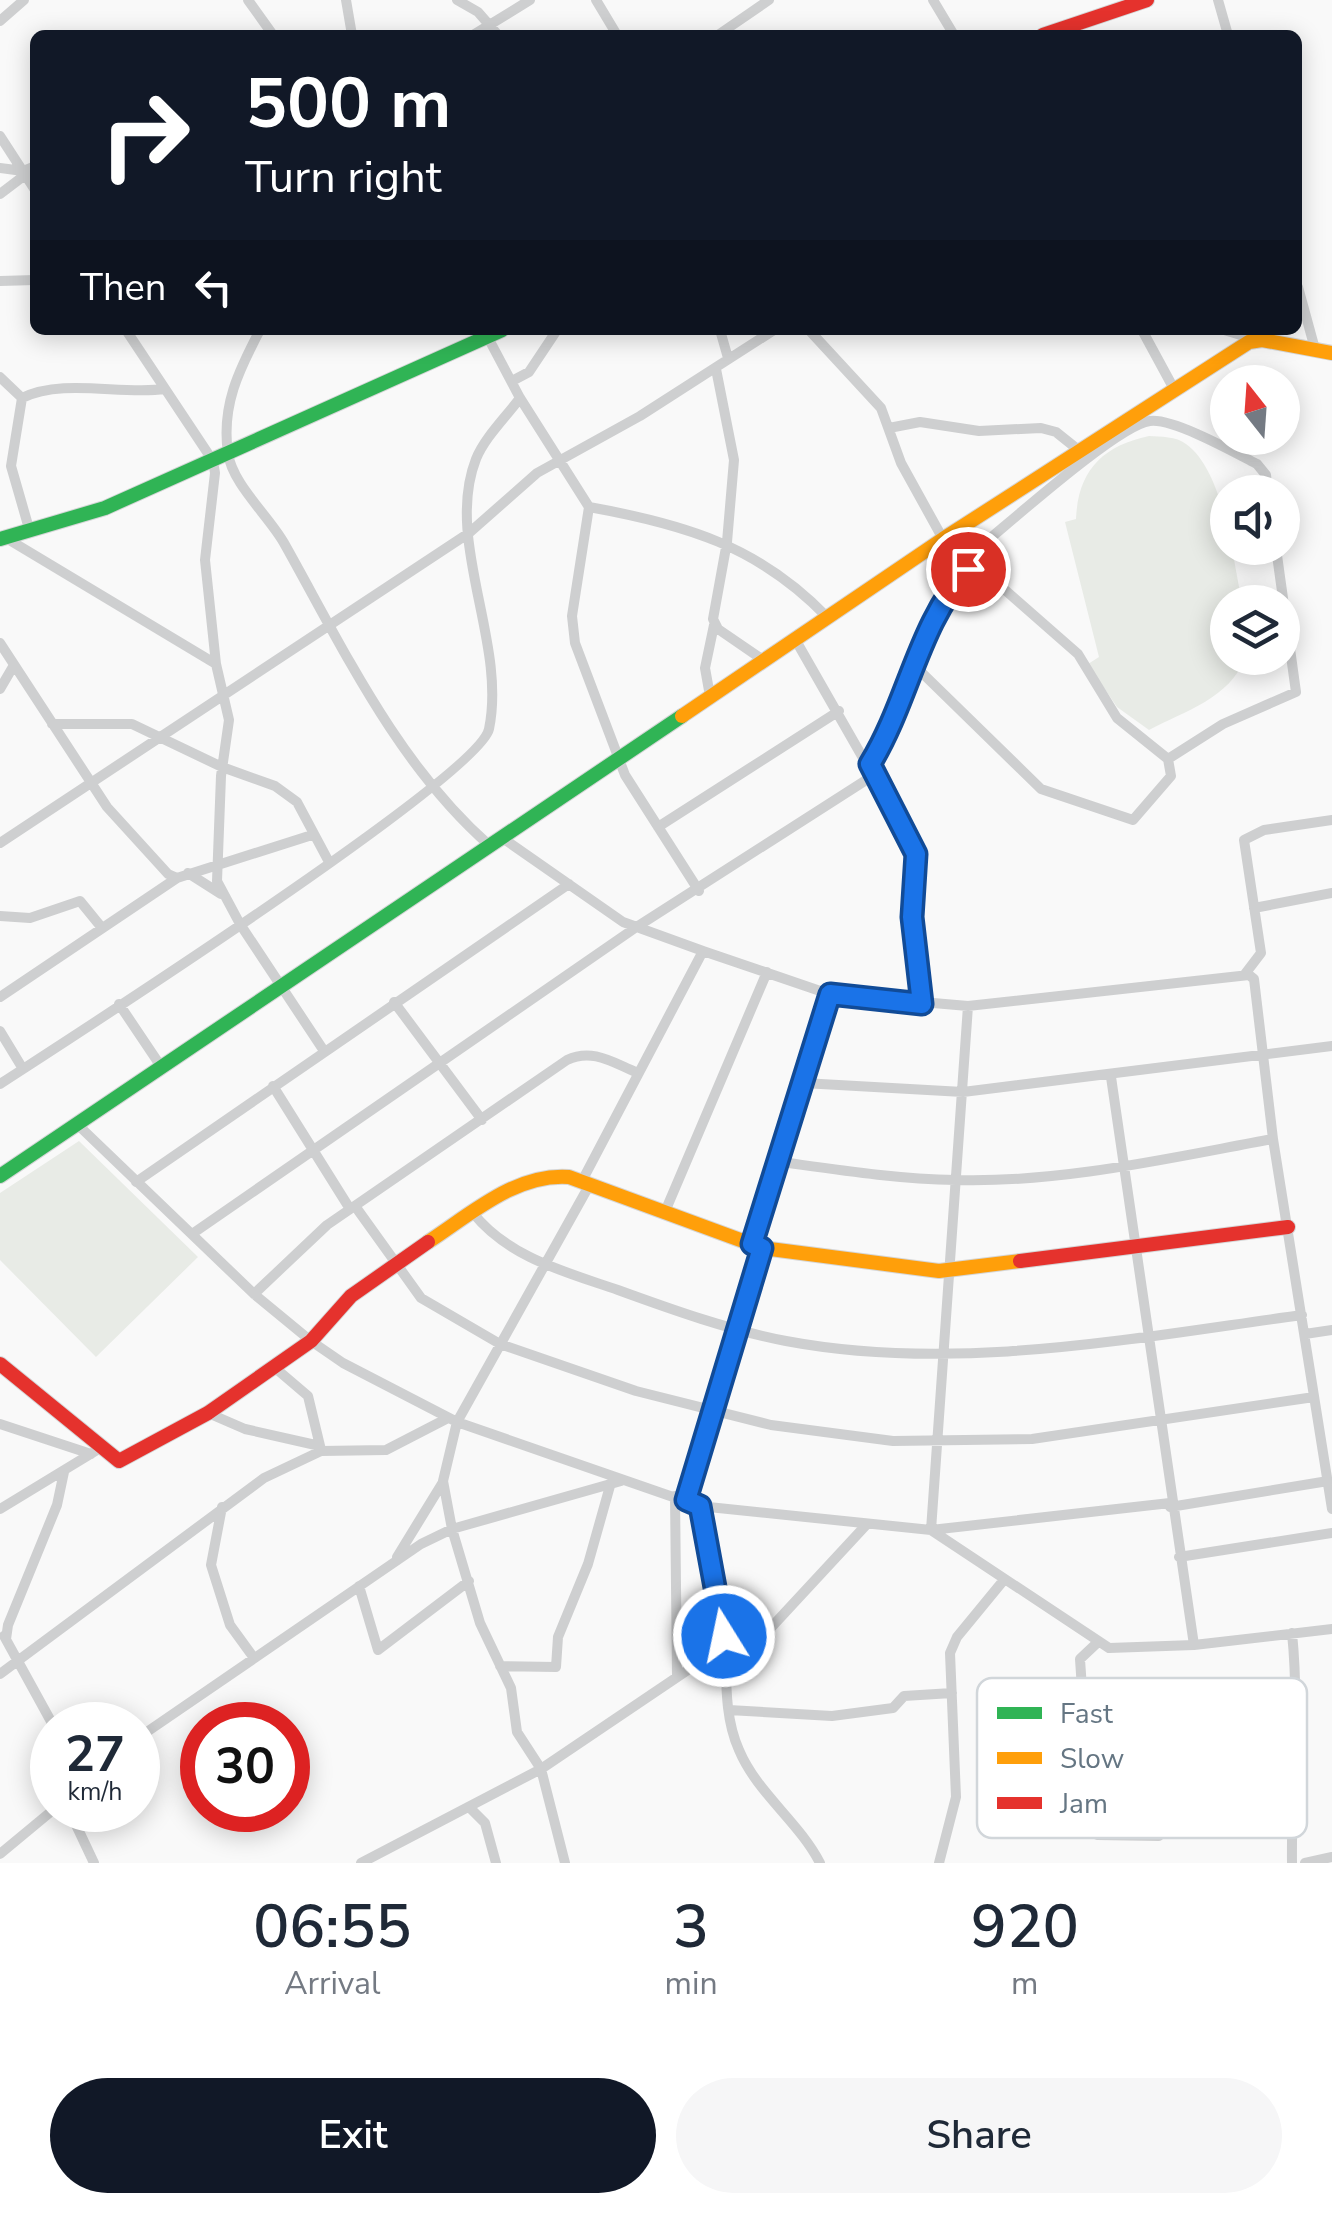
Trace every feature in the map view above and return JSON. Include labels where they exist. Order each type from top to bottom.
[{"type":"street","points":[[0,21],[24,0]]},
{"type":"street","points":[[248,0],[270,30]]},
{"type":"street","points":[[346,0],[351,30]]},
{"type":"street","points":[[457,0],[490,22],[495,30]]},
{"type":"street","points":[[480,30],[530,0]]},
{"type":"street","points":[[596,0],[614,30]]},
{"type":"street","points":[[725,30],[769,0]]},
{"type":"street","points":[[933,0],[951,30]]},
{"type":"street","points":[[1058,30],[1147,0]]},
{"type":"street","points":[[1218,0],[1227,30]]},
{"type":"street","points":[[0,136],[30,182]]},
{"type":"street","points":[[0,168],[24,173]]},
{"type":"street","points":[[0,194],[30,169]]},
{"type":"street","points":[[0,282],[30,280]]},
{"type":"street","points":[[1302,302],[1314,349]]},
{"type":"street","points":[[129,335],[165,389],[284,543],[327,626],[432,789],[495,841],[635,928],[830,994],[922,1004],[968,1006],[1244,974],[1254,979],[1273,1138],[1332,1510]]},
{"type":"street","points":[[258,335],[230,391],[206,560],[216,664],[225,694],[228,727],[216,863],[222,894],[324,1050]]},
{"type":"street","points":[[3,539],[105,508],[486,335]]},
{"type":"street","points":[[493,335],[520,398],[589,508],[572,624],[617,758],[699,890]]},
{"type":"street","points":[[512,382],[529,372],[554,335]]},
{"type":"street","points":[[721,335],[728,358]]},
{"type":"street","points":[[0,843],[470,533],[536,473],[562,463],[716,370],[766,335]]},
{"type":"street","points":[[814,335],[876,402],[901,463],[947,536],[1078,654],[1117,718],[1168,759],[1170,776],[1133,820],[1050,793],[977,730],[916,667]]},
{"type":"street","points":[[1145,335],[1174,389]]},
{"type":"street","points":[[1240,335],[1332,353]]},
{"type":"street","points":[[192,1234],[314,1146],[872,770],[916,667],[934,611],[968,569],[970,555],[1084,455],[1174,389],[1255,340]]},
{"type":"street","points":[[710,696],[705,668],[714,625],[717,580],[727,542],[734,460],[716,370]]},
{"type":"street","points":[[0,377],[22,398]]},
{"type":"street","points":[[22,398],[61,388],[114,393],[165,389]]},
{"type":"street","points":[[22,398],[12,466],[30,532]]},
{"type":"street","points":[[0,1084],[329,862],[432,789],[484,741],[494,678],[470,533],[468,489],[475,462],[520,398]]},
{"type":"street","points":[[0,1176],[947,536],[1084,455],[1152,420],[1168,423],[1257,464],[1266,475]]},
{"type":"street","points":[[889,428],[920,422],[980,431],[1041,428],[1056,432],[1084,455]]},
{"type":"street","points":[[589,508],[727,542],[782,574],[827,617]]},
{"type":"street","points":[[3,539],[216,664]]},
{"type":"street","points":[[1168,759],[1224,724],[1296,692],[1278,565]]},
{"type":"street","points":[[714,625],[763,660]]},
{"type":"street","points":[[795,639],[839,711],[916,854],[912,917],[922,1004]]},
{"type":"street","points":[[0,643],[127,833],[182,875],[222,894]]},
{"type":"street","points":[[0,689],[14,665]]},
{"type":"street","points":[[658,827],[839,711]]},
{"type":"street","points":[[52,724],[115,722],[159,736],[222,766],[258,778],[293,797],[329,862]]},
{"type":"street","points":[[1244,974],[1261,953],[1243,845],[1247,836],[1332,820]]},
{"type":"street","points":[[0,997],[182,875],[312,835]]},
{"type":"street","points":[[136,1182],[568,884]]},
{"type":"street","points":[[1254,908],[1332,893]]},
{"type":"street","points":[[0,916],[30,918],[80,900],[102,928]]},
{"type":"street","points":[[564,1863],[542,1769],[517,1732],[511,1688],[484,1634],[452,1529],[443,1481],[453,1420],[546,1264],[636,1072],[703,951]]},
{"type":"street","points":[[664,1214],[767,972]]},
{"type":"street","points":[[677,1676],[680,1498],[736,1328],[830,994]]},
{"type":"street","points":[[394,1002],[482,1120]]},
{"type":"street","points":[[119,1004],[162,1068]]},
{"type":"street","points":[[931,1530],[968,1006]]},
{"type":"street","points":[[0,1030],[23,1069]]},
{"type":"street","points":[[803,1082],[963,1092],[1111,1078],[1332,1046]]},
{"type":"street","points":[[254,1294],[316,1234],[582,1053],[636,1072]]},
{"type":"street","points":[[1111,1078],[1138,1249],[1170,1505],[1194,1646]]},
{"type":"street","points":[[273,1086],[353,1208],[421,1298],[500,1344],[709,1412],[838,1436],[940,1442],[1063,1437],[1314,1397]]},
{"type":"street","points":[[78,1126],[254,1294],[342,1363],[453,1420],[700,1506],[931,1530],[1170,1505],[1328,1481]]},
{"type":"street","points":[[781,1162],[956,1180],[1056,1176],[1273,1138]]},
{"type":"street","points":[[0,1424],[96,1450],[119,1461],[208,1413],[274,1367],[310,1340],[351,1296],[394,1264],[528,1179],[557,1174],[757,1246],[951,1271],[1288,1227]]},
{"type":"street","points":[[472,1213],[502,1242],[546,1264],[736,1328],[788,1341],[945,1354],[1028,1350],[1302,1314]]},
{"type":"street","points":[[1305,1334],[1332,1330]]},
{"type":"street","points":[[0,1364],[96,1450]]},
{"type":"street","points":[[274,1367],[308,1396],[320,1448]]},
{"type":"street","points":[[208,1413],[245,1429],[320,1448],[386,1450],[453,1420]]},
{"type":"street","points":[[0,1674],[222,1507],[264,1478],[320,1448]]},
{"type":"street","points":[[3,1504],[96,1450]]},
{"type":"street","points":[[39,1702],[3,1636],[57,1506],[64,1472]]},
{"type":"street","points":[[396,1559],[443,1481]]},
{"type":"street","points":[[160,1723],[396,1559],[452,1529],[622,1481]]},
{"type":"street","points":[[500,1666],[556,1667],[560,1630],[588,1564],[610,1486]]},
{"type":"street","points":[[700,1506],[725,1649],[728,1710],[741,1755],[820,1863]]},
{"type":"street","points":[[222,1507],[211,1565],[230,1626],[254,1658]]},
{"type":"street","points":[[361,1863],[542,1769],[617,1722],[677,1676],[770,1630],[867,1524]]},
{"type":"street","points":[[931,1530],[1096,1643],[1122,1649],[1194,1646],[1332,1628]]},
{"type":"street","points":[[1179,1557],[1332,1534]]},
{"type":"street","points":[[359,1586],[378,1650],[469,1581]]},
{"type":"street","points":[[938,1863],[956,1796],[950,1653],[957,1637],[1003,1581]]},
{"type":"street","points":[[1292,1634],[1296,1678]]},
{"type":"street","points":[[1080,1678],[1080,1659],[1096,1643]]},
{"type":"street","points":[[728,1710],[832,1716],[893,1708],[904,1696],[952,1693]]},
{"type":"street","points":[[469,1807],[485,1823],[496,1863]]},
{"type":"street","points":[[0,1854],[30,1829]]},
{"type":"street","points":[[79,1832],[94,1863]]},
{"type":"street","points":[[1305,1863],[1332,1858]]},
{"type":"shaded area","points":[[1168,437],[1182,441],[1199,457],[1210,475],[1210,565],[1235,565],[1239,585],[1210,585],[1210,675],[1236,675],[1218,693],[1149,730],[1117,707],[1088,664],[1099,657],[1065,522],[1076,519],[1082,487],[1096,463],[1132,440]]},
{"type":"shaded area","points":[[79,1141],[198,1257],[96,1357],[0,1260],[0,1193]]},
{"type":"traffic: fast","points":[[0,539],[105,508],[491,335]]},
{"type":"traffic: fast","points":[[0,1176],[682,716]]},
{"type":"traffic: slow","points":[[682,716],[943,539],[1249,342],[1262,340],[1332,353]]},
{"type":"traffic: slow","points":[[428,1242],[512,1188],[549,1177],[569,1177],[762,1248],[939,1271],[1020,1261]]},
{"type":"traffic: jam","points":[[1058,30],[1147,0]]},
{"type":"traffic: jam","points":[[1020,1261],[1288,1227]]},
{"type":"traffic: jam","points":[[0,1364],[119,1461],[208,1413],[311,1341],[351,1296],[428,1242]]},
{"type":"route","points":[[724,1636],[700,1506],[686,1500],[709,1412],[762,1248],[752,1244],[781,1162],[830,994],[922,1004],[912,917],[919,868],[916,854],[870,764],[904,699],[934,611],[968,569]]}]
